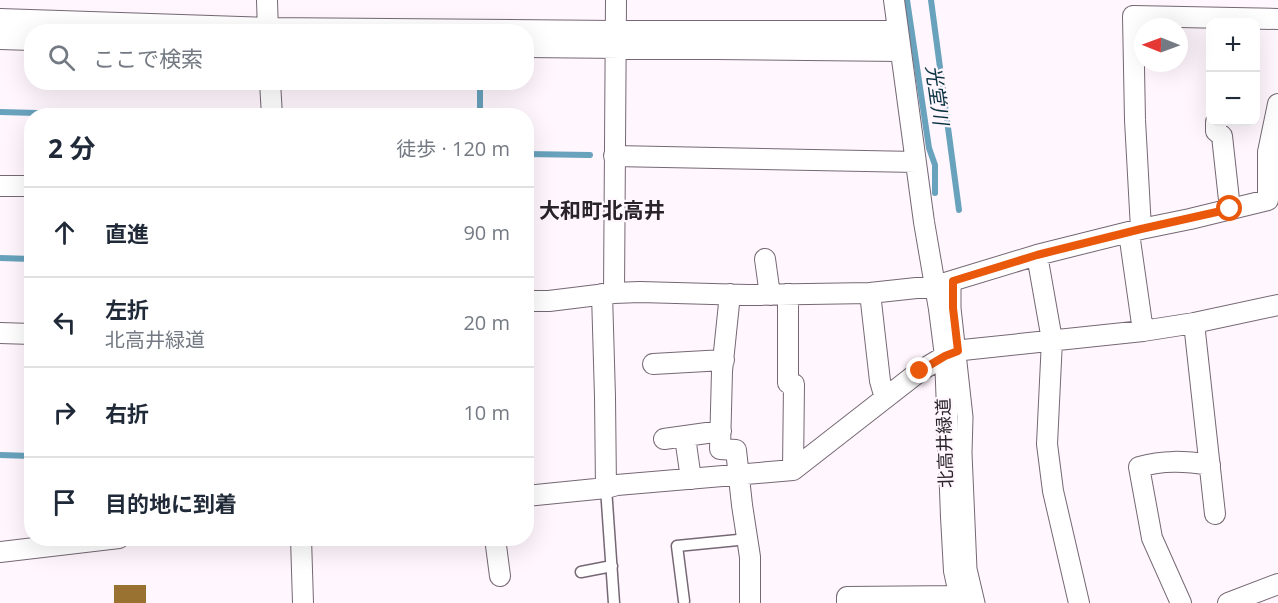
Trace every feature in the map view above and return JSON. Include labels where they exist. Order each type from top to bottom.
[{"type":"street","points":[[267,0],[268,24]]},
{"type":"street","points":[[606,488],[605,397],[614,156],[616,0]]},
{"type":"street","points":[[847,603],[848,597],[966,601],[954,571],[951,517],[952,353],[944,284],[924,222],[894,0]]},
{"type":"street","points":[[1143,331],[1135,231],[1133,16],[1206,20]]},
{"type":"street","points":[[0,19],[122,24]]},
{"type":"street","points":[[1260,19],[1278,19]]},
{"type":"street","points":[[534,45],[615,39],[898,31]]},
{"type":"street","points":[[534,37],[900,51]]},
{"type":"street","points":[[0,39],[24,40]]},
{"type":"street","points":[[270,90],[272,108]]},
{"type":"street","points":[[534,302],[608,294],[682,292],[870,293],[944,284],[1037,255],[1268,200],[1268,152],[1278,104]]},
{"type":"street","points":[[1216,126],[1216,131],[1222,136],[1230,209]]},
{"type":"street","points":[[614,156],[916,162]]},
{"type":"street","points":[[0,186],[24,186]]},
{"type":"street","points":[[1037,255],[1052,340],[1047,444],[1053,491],[1079,603]]},
{"type":"street","points":[[765,259],[779,294],[788,383],[794,384],[793,470]]},
{"type":"street","points":[[870,293],[880,381],[885,398]]},
{"type":"street","points":[[730,294],[720,449],[736,450],[750,557],[750,603]]},
{"type":"street","points":[[534,495],[617,485],[793,470],[920,371],[952,353],[1143,331],[1278,305]]},
{"type":"street","points":[[1194,323],[1215,514]]},
{"type":"street","points":[[0,333],[24,334]]},
{"type":"street","points":[[653,364],[724,360]]},
{"type":"street","points":[[664,439],[721,431]]},
{"type":"street","points":[[685,437],[691,479]]},
{"type":"street","points":[[1181,603],[1152,538],[1139,467],[1155,462],[1183,461],[1210,465]]},
{"type":"street","points":[[0,552],[51,546]]},
{"type":"street","points":[[301,546],[303,603]]},
{"type":"street","points":[[496,546],[500,576]]},
{"type":"street","points":[[1228,603],[1278,584]]},
{"type":"lane","points":[[606,488],[614,603]]},
{"type":"lane","points":[[684,601],[677,546],[748,539]]},
{"type":"lane","points":[[581,572],[612,566]]},
{"type":"building","points":[[114,585],[146,585],[146,603],[114,603]]},
{"type":"waterway","name":"光堂川","points":[[907,0],[929,148],[935,165],[935,193]]},
{"type":"waterway","points":[[931,0],[959,210]]},
{"type":"waterway","points":[[480,90],[480,108]]},
{"type":"waterway","points":[[0,112],[24,113]]},
{"type":"waterway","points":[[534,154],[590,155]]},
{"type":"waterway","points":[[0,258],[24,259]]},
{"type":"waterway","points":[[0,455],[24,456]]},
{"type":"district","name":"大和町北高井","points":[[602,211]]},
{"type":"route","points":[[920,371],[958,351],[953,308],[953,281],[1037,255],[1230,209]]}]
